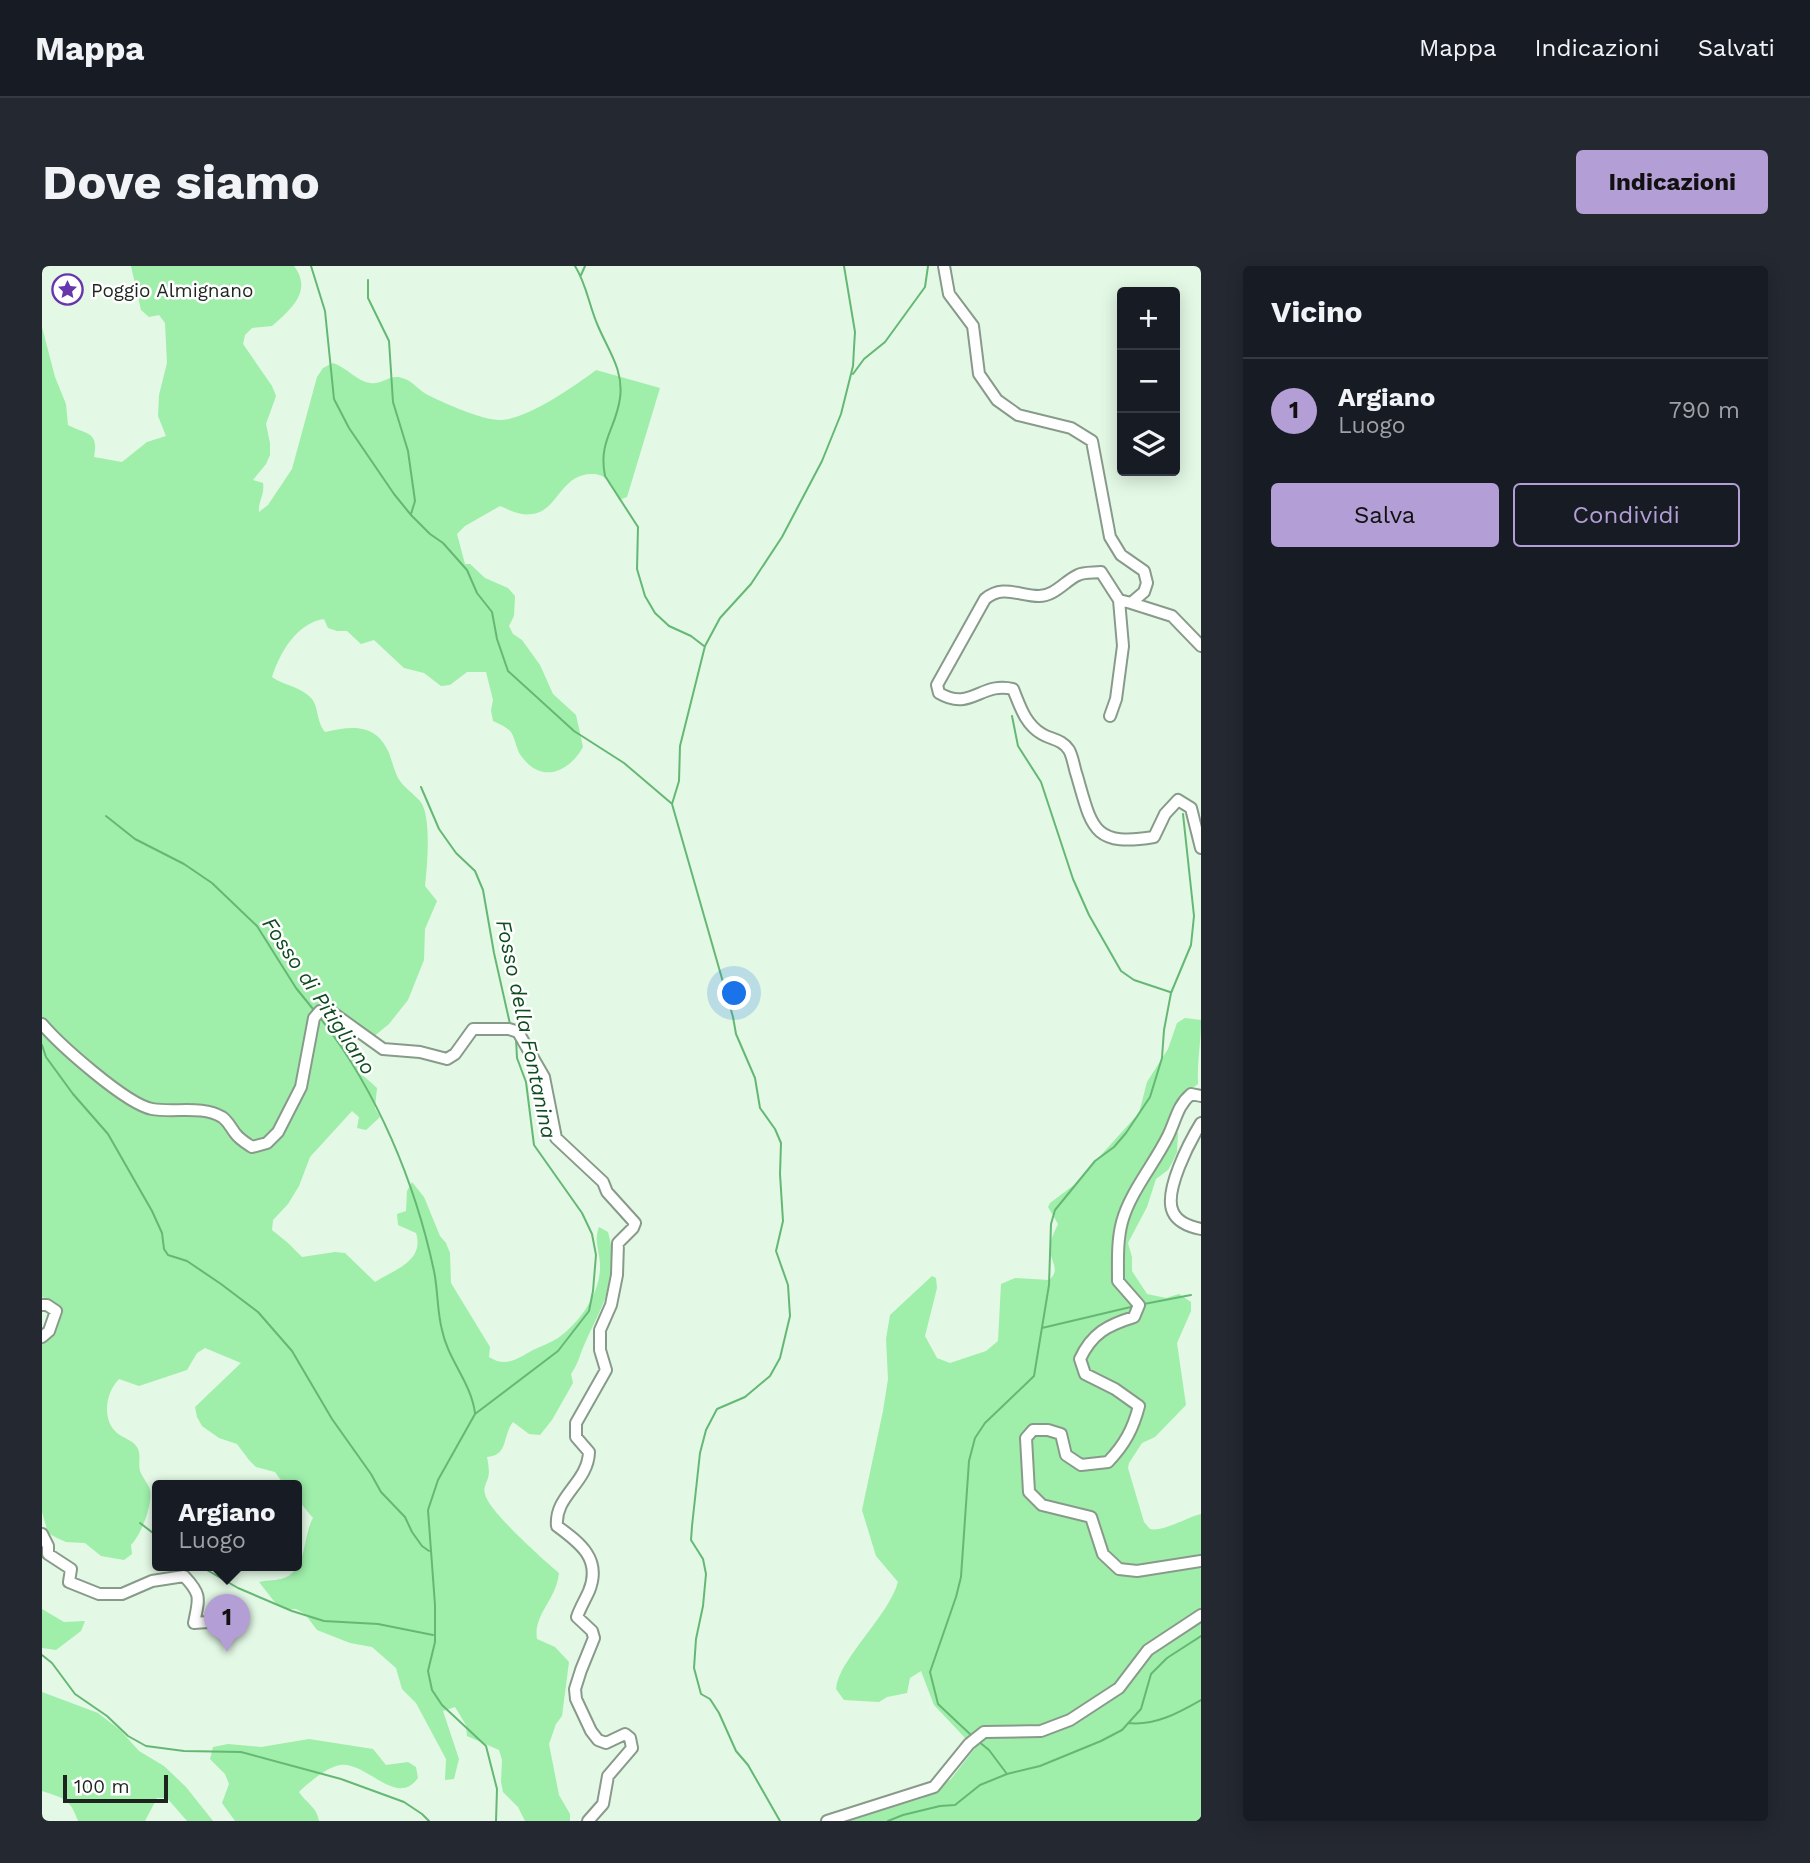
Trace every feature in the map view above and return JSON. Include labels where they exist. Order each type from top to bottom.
[{"type":"street","points":[[944,266],[949,294],[973,326],[979,374],[997,400],[1018,415],[1071,428],[1092,441],[1110,537],[1121,555],[1144,571],[1147,583],[1144,592],[1131,603]]},
{"type":"street","points":[[1110,716],[1116,699],[1123,646],[1119,600],[1101,572],[1077,575],[1064,586],[1041,596],[1002,590],[985,599],[937,685],[939,693],[949,699],[964,701],[993,688],[1013,690],[1027,722],[1041,733],[1062,742],[1070,751],[1089,819],[1097,831],[1117,840],[1132,841],[1154,837],[1165,814],[1178,800],[1191,808],[1201,848]]},
{"type":"street","points":[[1119,600],[1172,615],[1201,646]]},
{"type":"street","points":[[42,1024],[60,1044],[93,1072],[148,1108],[212,1113],[222,1117],[237,1136],[252,1147],[267,1143],[278,1132],[301,1087],[314,1018],[320,1011],[333,1013],[383,1049],[420,1052],[447,1059],[455,1054],[473,1029],[509,1029],[518,1032],[544,1077],[556,1138],[603,1182],[607,1192],[635,1223],[618,1243],[617,1275],[611,1305],[600,1330],[600,1350],[606,1370],[576,1423],[576,1437],[589,1452],[588,1466],[565,1498],[556,1522],[557,1526],[587,1550],[592,1573],[590,1588],[577,1617],[592,1631],[594,1638],[575,1689],[576,1699],[598,1740],[606,1743],[625,1734],[630,1738],[632,1748],[608,1776],[603,1804],[589,1821]]},
{"type":"street","points":[[1201,1096],[1191,1094],[1181,1103],[1168,1136],[1153,1159],[1123,1219],[1118,1241],[1118,1281],[1139,1305],[1134,1317],[1111,1324],[1088,1342],[1080,1359],[1085,1374],[1115,1389],[1139,1406],[1134,1426],[1124,1445],[1108,1462],[1081,1465],[1066,1455],[1060,1434],[1048,1430],[1033,1430],[1026,1438],[1029,1492],[1042,1505],[1091,1517],[1102,1555],[1119,1569],[1137,1571],[1201,1561]]},
{"type":"street","points":[[1201,1122],[1187,1148],[1170,1199],[1173,1215],[1188,1226],[1201,1229]]},
{"type":"street","points":[[42,1305],[56,1311],[49,1331],[42,1337]]},
{"type":"street","points":[[42,1534],[48,1546],[48,1554],[71,1569],[69,1582],[99,1594],[122,1594],[152,1581],[184,1576],[198,1591],[199,1600],[194,1623],[208,1622]]},
{"type":"street","points":[[827,1821],[934,1787],[969,1744],[984,1732],[1041,1731],[1070,1720],[1119,1688],[1148,1650],[1201,1615]]},
{"type":"green space","points":[[131,266],[294,266],[301,284],[297,299],[272,326],[252,328],[245,335],[243,344],[276,396],[266,424],[270,455],[253,480],[263,483],[259,512],[268,505],[292,469],[317,377],[323,368],[333,363],[365,382],[375,383],[400,377],[443,402],[494,420],[513,418],[538,408],[596,370],[660,388],[627,497],[619,500],[604,477],[584,475],[568,484],[544,510],[522,514],[500,506],[465,526],[457,534],[465,564],[470,564],[485,578],[508,588],[515,596],[514,616],[509,626],[513,634],[522,640],[540,665],[553,694],[576,715],[583,747],[570,763],[555,772],[546,772],[530,765],[522,757],[511,732],[493,721],[493,700],[486,672],[467,672],[450,685],[441,686],[424,673],[404,668],[374,640],[361,644],[347,631],[328,628],[324,619],[306,626],[291,640],[272,677],[309,696],[315,704],[325,732],[362,729],[377,736],[384,743],[398,778],[424,808],[428,842],[425,886],[437,901],[425,929],[424,960],[408,1000],[389,1024],[373,1037],[361,1032],[355,1040],[358,1071],[377,1088],[375,1108],[380,1117],[366,1130],[357,1128],[359,1117],[352,1111],[310,1157],[299,1186],[288,1204],[273,1220],[272,1230],[302,1257],[345,1253],[375,1282],[406,1264],[416,1251],[416,1233],[398,1225],[397,1214],[406,1211],[407,1191],[412,1182],[424,1197],[450,1253],[451,1283],[490,1347],[489,1357],[501,1362],[517,1359],[558,1338],[580,1317],[596,1290],[600,1270],[597,1238],[599,1227],[608,1232],[612,1263],[608,1290],[571,1374],[573,1383],[540,1435],[529,1434],[513,1422],[502,1449],[499,1453],[487,1457],[489,1473],[484,1490],[488,1502],[496,1512],[559,1573],[554,1592],[538,1622],[537,1639],[555,1647],[569,1662],[562,1716],[549,1744],[559,1795],[570,1814],[570,1821],[525,1821],[518,1807],[503,1792],[499,1750],[467,1736],[466,1725],[455,1707],[443,1711],[459,1759],[454,1779],[445,1780],[446,1759],[416,1703],[402,1689],[396,1668],[372,1647],[350,1643],[317,1630],[305,1614],[277,1605],[259,1582],[281,1579],[294,1571],[302,1571],[302,1556],[313,1518],[302,1505],[302,1480],[281,1480],[275,1472],[256,1467],[237,1444],[219,1438],[202,1426],[197,1417],[195,1407],[241,1363],[205,1348],[197,1353],[187,1370],[139,1386],[119,1379],[115,1384],[108,1398],[109,1420],[117,1433],[138,1449],[140,1471],[149,1487],[150,1496],[145,1519],[131,1545],[132,1554],[124,1560],[101,1556],[85,1543],[66,1542],[48,1533],[42,1512],[42,1343],[54,1331],[61,1310],[52,1301],[42,1297],[42,327],[55,377],[66,404],[68,425],[93,438],[94,457],[122,462],[147,442],[166,436],[158,416],[159,395],[167,363],[165,323],[159,315],[149,317],[141,310]]},
{"type":"green space","points":[[1185,1018],[1201,1020],[1198,1084],[1179,1098],[1170,1124],[1178,1133],[1177,1152],[1168,1170],[1156,1179],[1147,1207],[1128,1243],[1132,1271],[1147,1294],[1166,1298],[1179,1294],[1191,1302],[1191,1311],[1177,1343],[1186,1405],[1155,1437],[1142,1443],[1128,1468],[1144,1522],[1150,1529],[1168,1527],[1201,1514],[1201,1821],[848,1821],[923,1798],[951,1779],[979,1743],[967,1740],[934,1705],[921,1671],[910,1678],[907,1693],[887,1697],[879,1702],[844,1700],[836,1689],[845,1665],[893,1595],[898,1582],[876,1556],[862,1510],[888,1379],[886,1339],[890,1315],[932,1276],[936,1278],[937,1288],[925,1336],[937,1358],[950,1363],[986,1351],[998,1341],[1001,1284],[1015,1278],[1049,1280],[1053,1276],[1055,1268],[1050,1244],[1058,1224],[1048,1207],[1050,1203],[1074,1185],[1139,1113],[1147,1082],[1168,1049],[1177,1023]]},
{"type":"green space","points":[[42,1609],[64,1622],[85,1621],[81,1631],[56,1650],[42,1648]]},
{"type":"green space","points":[[42,1692],[98,1713],[120,1730],[139,1751],[164,1766],[186,1787],[213,1821],[187,1821],[167,1798],[157,1798],[145,1821],[78,1821],[69,1803],[42,1791]]},
{"type":"green space","points":[[309,1739],[373,1749],[386,1765],[408,1762],[416,1767],[418,1778],[409,1786],[400,1788],[381,1782],[350,1766],[335,1766],[312,1780],[299,1792],[314,1809],[319,1821],[235,1821],[222,1803],[229,1784],[225,1774],[210,1759],[213,1747],[228,1744],[261,1747]]},
{"type":"waterway","points":[[311,266],[325,311],[334,399],[349,428],[394,494],[411,515],[443,543],[467,570],[477,593],[492,612],[497,639],[508,671],[574,731],[624,763],[671,803]]},
{"type":"waterway","points":[[575,266],[620,378],[618,409],[606,444],[603,464],[605,476],[638,527],[637,569],[645,596],[655,613],[669,626],[691,636],[704,646]]},
{"type":"waterway","points":[[581,275],[585,266]]},
{"type":"waterway","points":[[780,1821],[748,1765],[736,1751],[719,1713],[710,1699],[701,1694],[694,1668],[706,1574],[703,1559],[691,1540],[700,1453],[706,1430],[717,1409],[745,1397],[770,1376],[780,1358],[790,1316],[788,1285],[776,1251],[783,1221],[781,1143],[760,1108],[755,1078],[736,1034],[672,804],[679,781],[680,746],[705,646],[720,618],[751,584],[782,537],[822,461],[841,414],[853,366],[855,332],[844,266]]},
{"type":"waterway","points":[[853,374],[864,359],[885,342],[925,287],[928,266]]},
{"type":"waterway","points":[[368,280],[368,298],[389,341],[393,402],[408,451],[415,501],[411,514]]},
{"type":"waterway","points":[[1012,716],[1018,746],[1041,782],[1073,879],[1089,915],[1121,971],[1134,980],[1170,992]]},
{"type":"waterway","name":"Fosso della Fontanina","points":[[421,787],[439,829],[456,853],[475,871],[483,890],[510,1024]]},
{"type":"waterway","points":[[971,1735],[938,1704],[930,1672],[961,1577],[969,1461],[975,1438],[985,1423],[1034,1376],[1049,1285],[1051,1224],[1055,1210],[1095,1161],[1114,1147],[1126,1133],[1150,1097],[1162,1058],[1171,993],[1191,945],[1194,916],[1183,814]]},
{"type":"waterway","name":"Fosso di Pitigliano","points":[[106,816],[135,839],[184,864],[212,883],[257,926],[296,988],[313,1009]]},
{"type":"waterway","name":"Fosso di Pitigliano","points":[[321,1019],[360,1076],[405,1171],[434,1271],[445,1341],[469,1391],[475,1413]]},
{"type":"waterway","name":"Fosso della Fontanina","points":[[496,1821],[497,1789],[486,1746],[442,1705],[432,1690],[428,1671],[435,1642],[435,1605],[428,1510],[438,1480],[475,1414],[558,1351],[589,1311],[596,1255],[592,1234],[582,1213],[534,1145],[526,1082],[517,1058],[516,1039]]},
{"type":"waterway","points":[[42,1045],[46,1057],[73,1094],[108,1134],[152,1211],[168,1255],[187,1261],[258,1312],[292,1351],[332,1419],[381,1492],[405,1517],[412,1532],[429,1551]]},
{"type":"waterway","points":[[1144,1304],[1191,1295]]},
{"type":"waterway","points":[[1042,1328],[1135,1306]]},
{"type":"waterway","points":[[140,1523],[152,1532]]},
{"type":"waterway","points":[[209,1571],[238,1588],[292,1611],[324,1621],[378,1624],[433,1635]]},
{"type":"waterway","points":[[888,1821],[940,1806],[955,1805],[980,1785],[1007,1774],[1040,1766],[1122,1730],[1141,1709],[1151,1674],[1167,1658],[1201,1636]]},
{"type":"waterway","points":[[42,1655],[52,1663],[75,1694],[107,1716],[128,1736],[146,1746],[184,1751],[241,1752],[341,1779],[404,1802],[429,1821]]},
{"type":"waterway","points":[[1128,1723],[1157,1720],[1201,1700]]},
{"type":"waterway","points":[[978,1741],[989,1750],[1007,1774]]},
{"type":"place","name":"Poggio Almignano","points":[[68,290]]},
{"type":"place","name":"Argiano","points":[[227,1652]]}]
